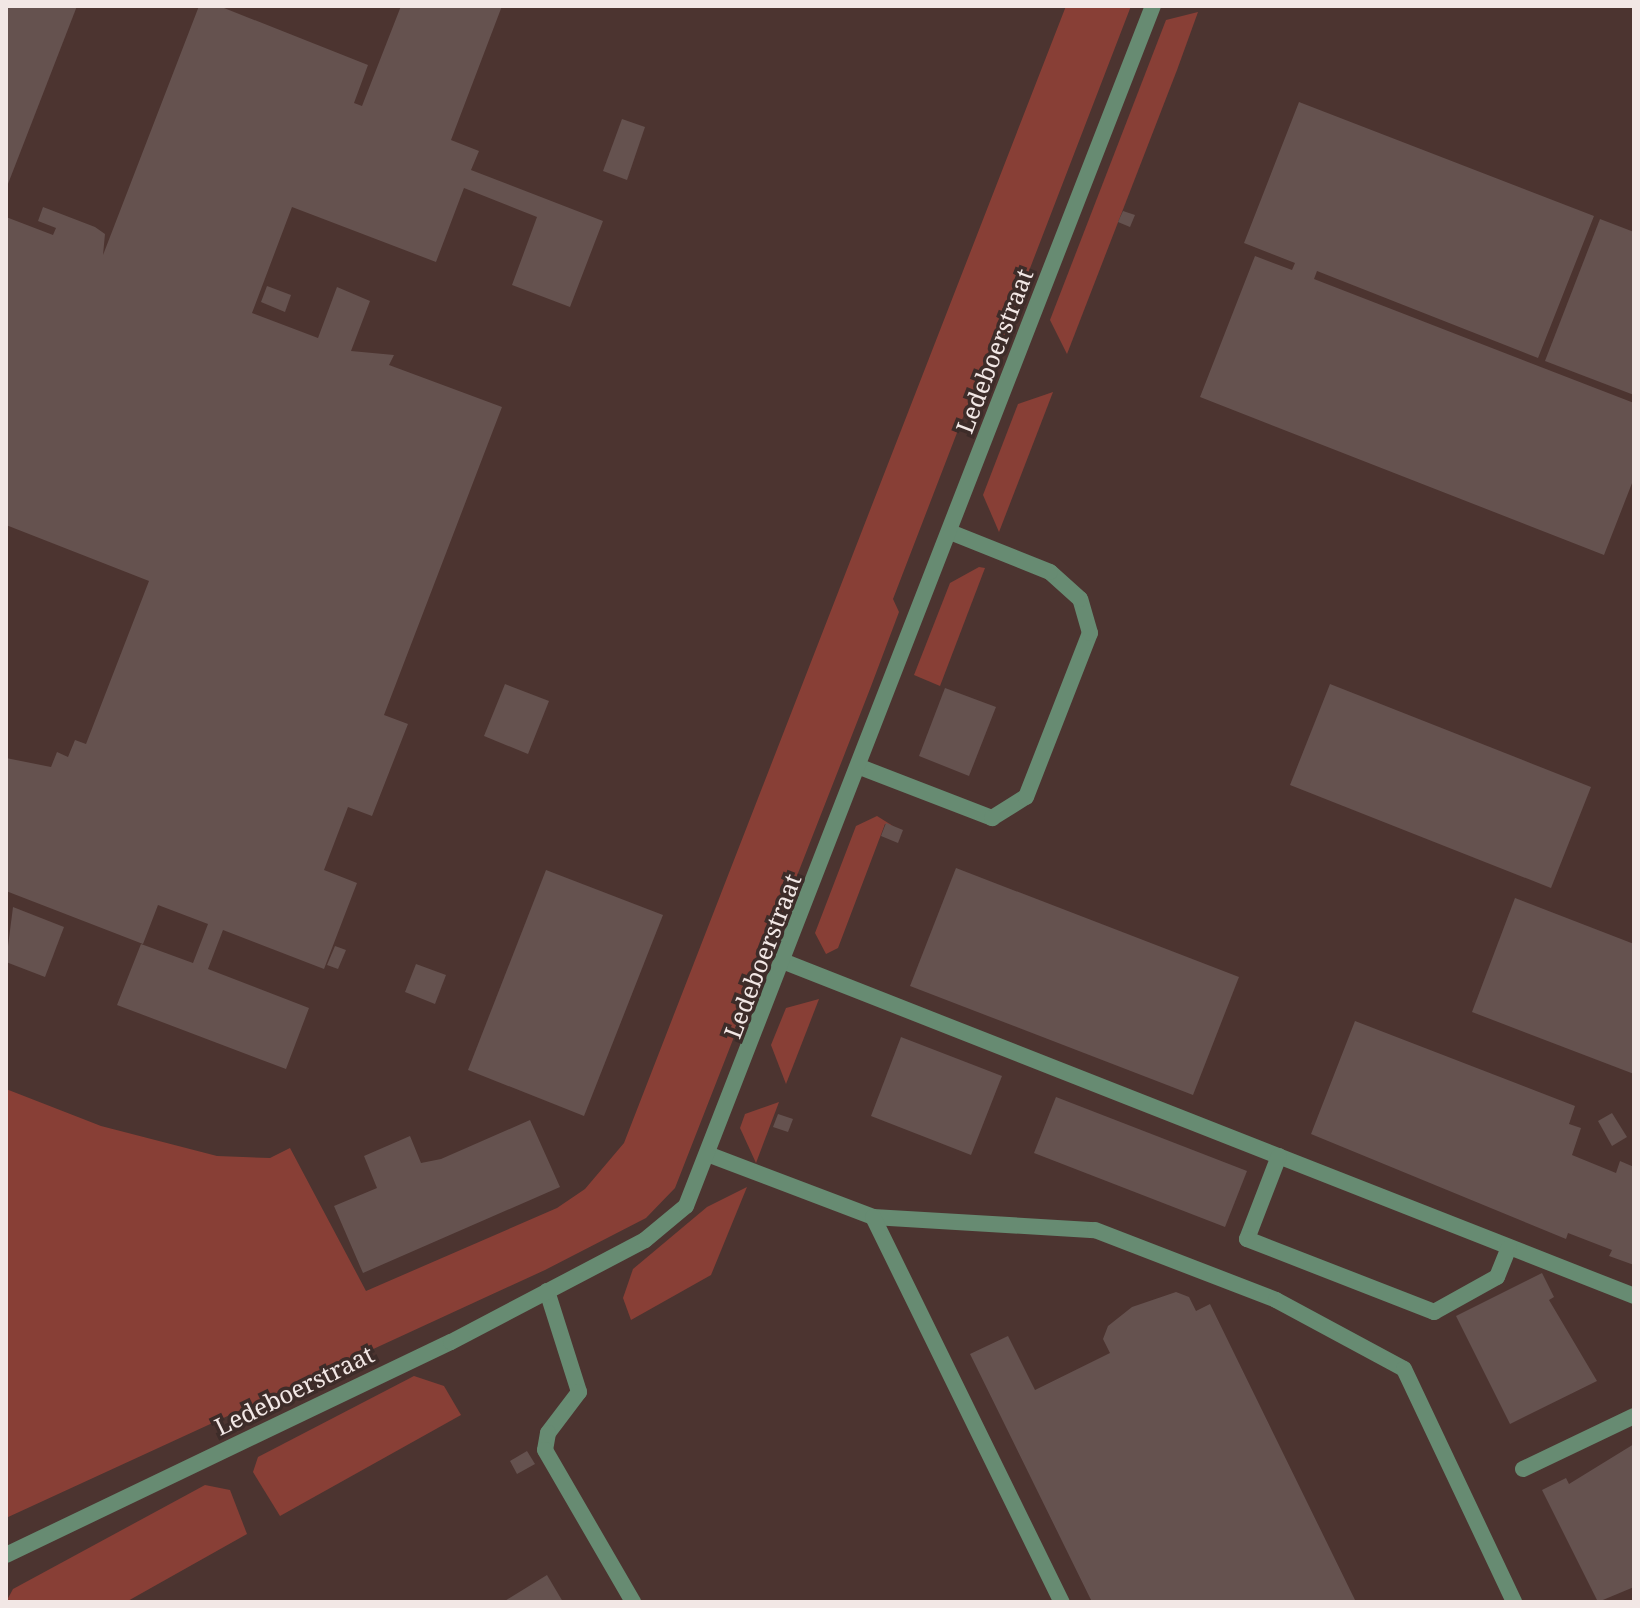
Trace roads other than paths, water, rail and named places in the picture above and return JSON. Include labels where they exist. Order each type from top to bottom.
[{"type":"street","name":"Ledeboerstraat","points":[[6,1555],[547,1291],[645,1240],[686,1206],[710,1155],[1153,6]]},
{"type":"street","points":[[860,767],[992,818],[1026,797],[1085,647],[1090,633],[1080,599],[1050,572],[950,532]]},
{"type":"street","points":[[785,962],[1634,1296]]},
{"type":"street","points":[[710,1155],[873,1217],[1095,1230],[1276,1300],[1404,1369],[1514,1602]]},
{"type":"street","points":[[1279,1156],[1247,1239],[1434,1312],[1497,1277],[1509,1247]]},
{"type":"street","points":[[873,1217],[1062,1602]]},
{"type":"street","points":[[547,1291],[579,1392],[548,1433],[545,1450],[633,1602]]},
{"type":"street","points":[[1523,1469],[1634,1416]]}]
